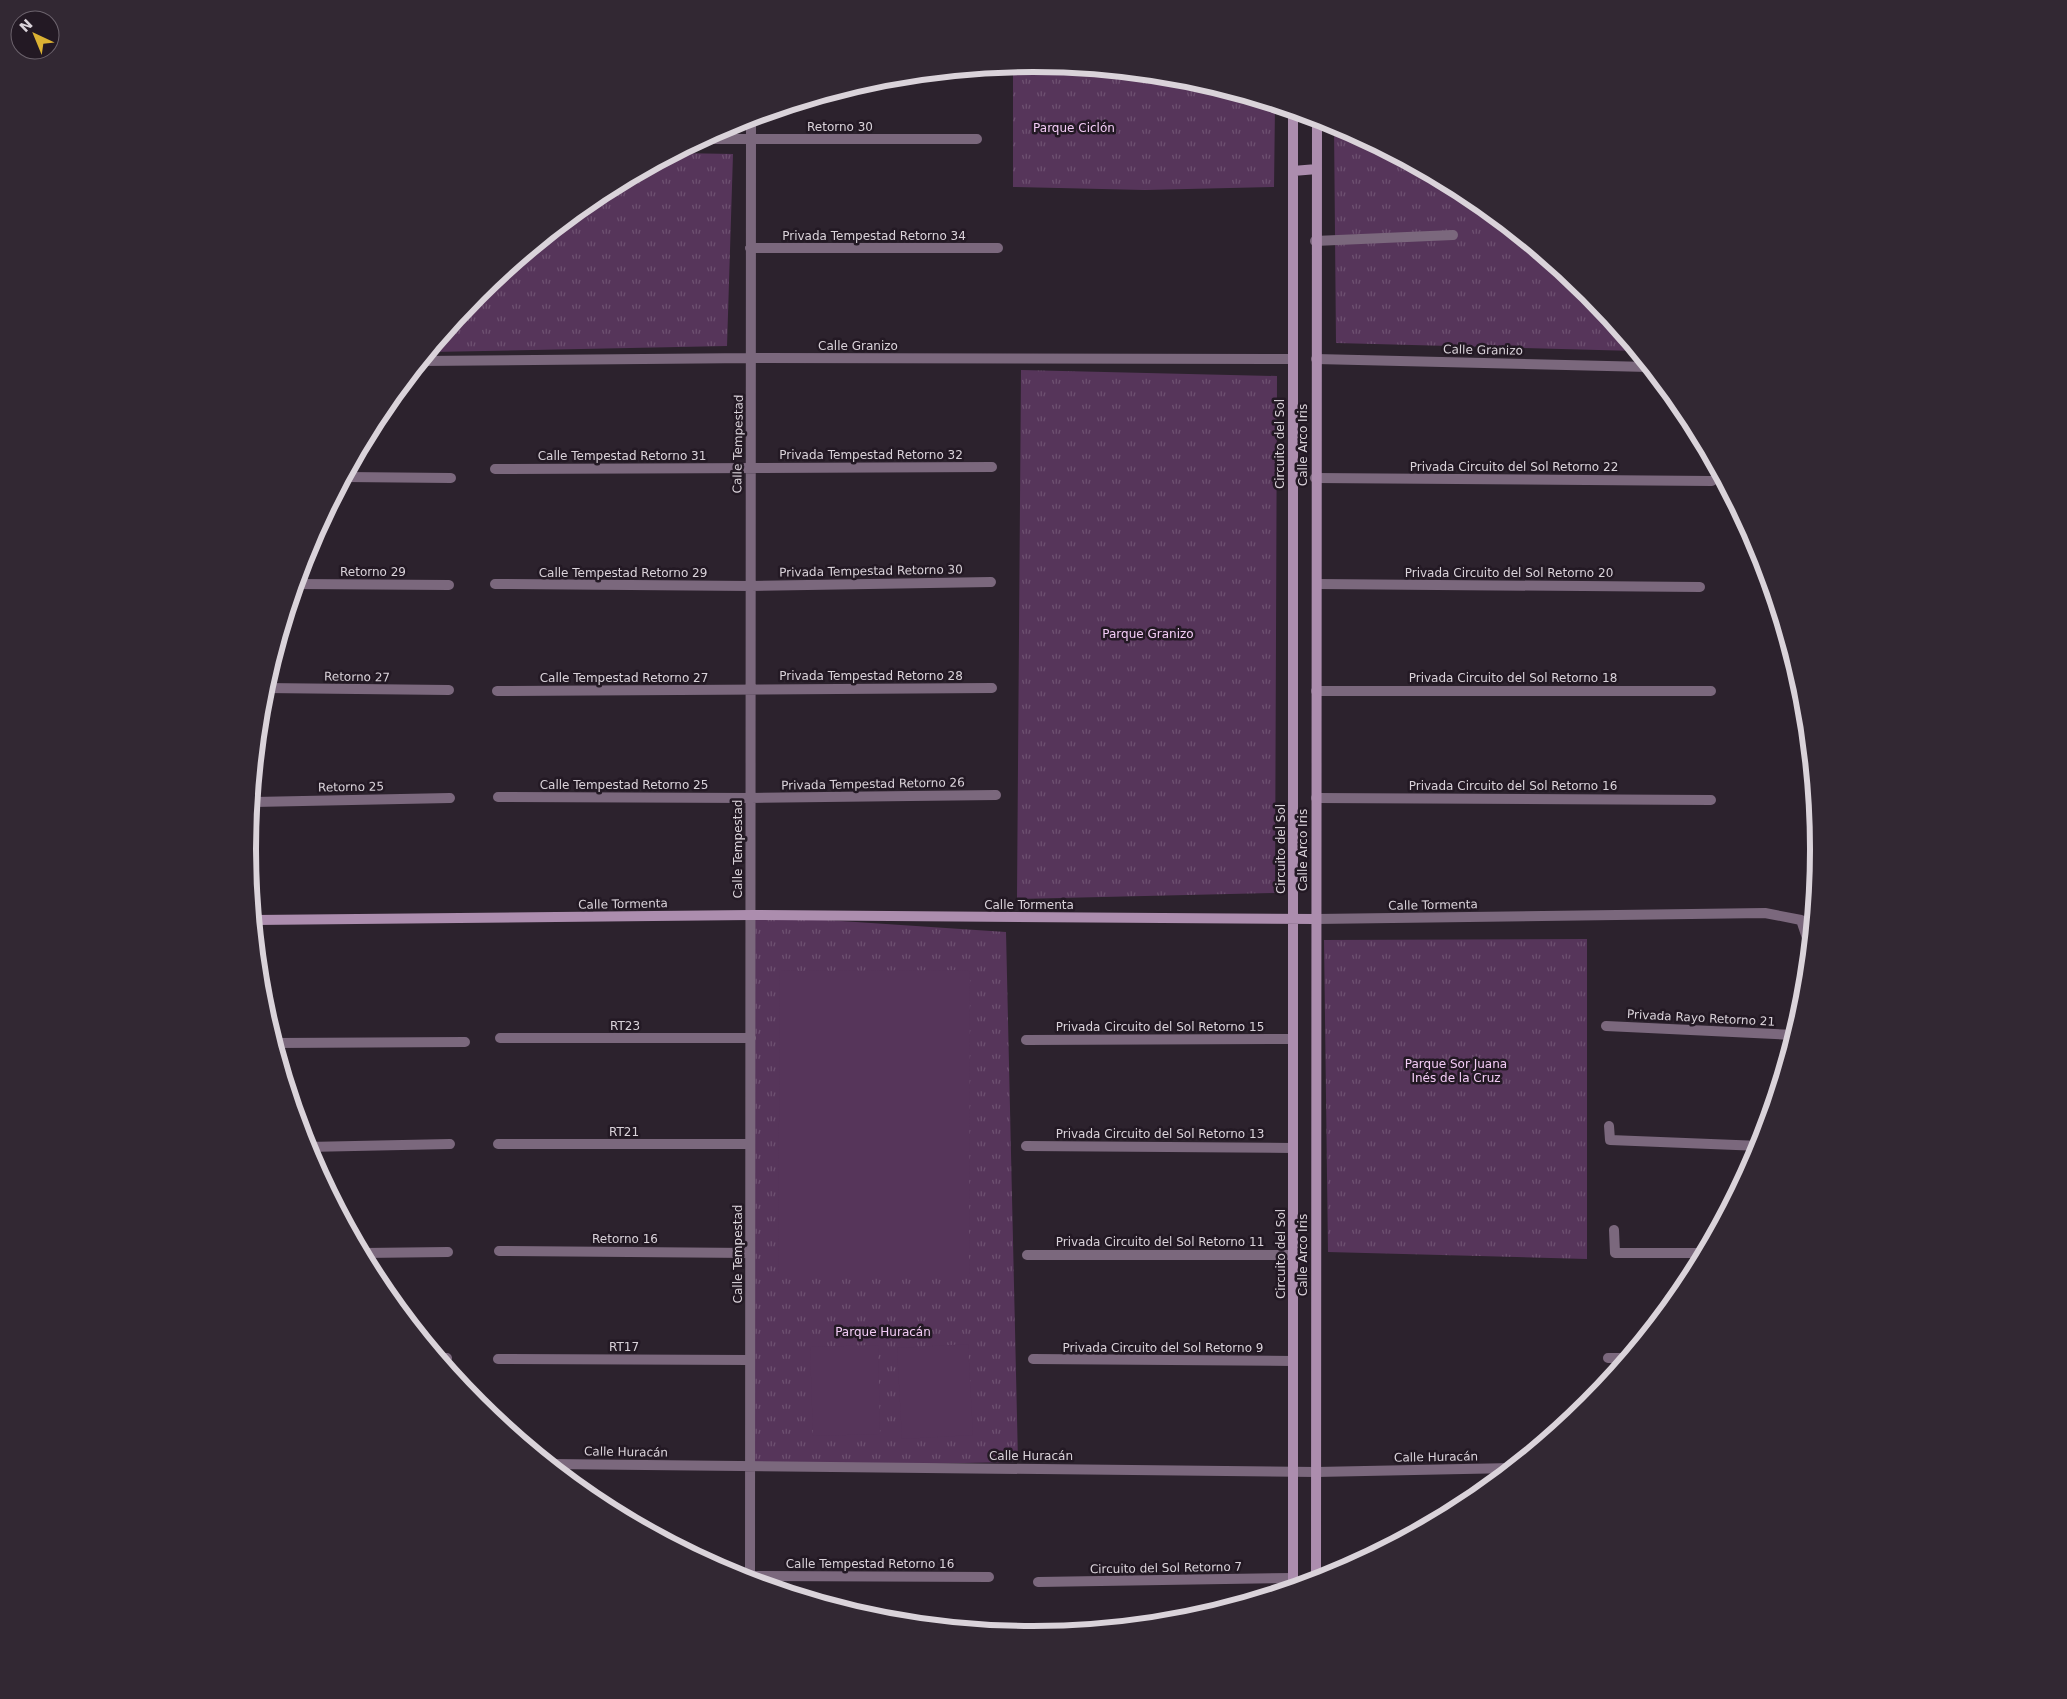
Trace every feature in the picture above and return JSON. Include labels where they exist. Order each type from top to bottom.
[{"type":"street","name":"Circuito del Sol","points":[[1293,118],[1293,1581]]},
{"type":"street","name":"Calle Tempestad","points":[[750,1572],[751,126]]},
{"type":"street","name":"Calle Arco Iris","points":[[1316,1573],[1317,584],[1315,241],[1317,127]]},
{"type":"street","name":"Retorno 30","points":[[719,140],[977,139]]},
{"type":"street","points":[[1293,172],[1317,169]]},
{"type":"street","points":[[1315,241],[1453,235]]},
{"type":"street","name":"Privada Tempestad Retorno 34","points":[[750,248],[998,248]]},
{"type":"street","name":"Calle Granizo","points":[[429,362],[752,358],[1293,359]]},
{"type":"street","name":"Calle Granizo","points":[[1316,359],[1642,366]]},
{"type":"street","name":"Privada Tempestad Retorno 32","points":[[750,468],[992,467]]},
{"type":"street","name":"Calle Tempestad Retorno 31","points":[[495,469],[750,468]]},
{"type":"street","points":[[352,477],[451,478]]},
{"type":"street","name":"Privada Circuito del Sol Retorno 22","points":[[1315,478],[1712,481]]},
{"type":"street","name":"Privada Tempestad Retorno 30","points":[[751,586],[991,582]]},
{"type":"street","name":"Retorno 29","points":[[304,584],[449,585]]},
{"type":"street","name":"Calle Tempestad Retorno 29","points":[[496,584],[751,586]]},
{"type":"street","name":"Privada Circuito del Sol Retorno 20","points":[[1317,584],[1700,587]]},
{"type":"street","name":"Retorno 27","points":[[273,688],[449,690]]},
{"type":"street","name":"Privada Tempestad Retorno 28","points":[[751,690],[992,688]]},
{"type":"street","name":"Calle Tempestad Retorno 27","points":[[497,690],[751,690]]},
{"type":"street","name":"Privada Circuito del Sol Retorno 18","points":[[1316,691],[1711,690]]},
{"type":"street","name":"Privada Tempestad Retorno 26","points":[[751,798],[996,795]]},
{"type":"street","name":"Calle Tempestad Retorno 25","points":[[498,797],[751,798]]},
{"type":"street","name":"Retorno 25","points":[[258,802],[450,798]]},
{"type":"street","name":"Privada Circuito del Sol Retorno 16","points":[[1316,798],[1711,800]]},
{"type":"street","name":"Calle Tormenta","points":[[260,920],[751,915],[1316,919],[1765,913],[1801,920],[1806,934]]},
{"type":"street","name":"Privada Rayo Retorno 21","points":[[1606,1026],[1788,1034]]},
{"type":"street","name":"RT23","points":[[500,1038],[751,1038]]},
{"type":"street","name":"Privada Circuito del Sol Retorno 15","points":[[1026,1040],[1293,1039]]},
{"type":"street","points":[[281,1044],[465,1042]]},
{"type":"street","points":[[1608,1126],[1610,1140],[1752,1146]]},
{"type":"street","points":[[316,1147],[450,1144]]},
{"type":"street","name":"RT21","points":[[498,1144],[750,1144]]},
{"type":"street","name":"Privada Circuito del Sol Retorno 13","points":[[1026,1146],[1293,1148]]},
{"type":"street","points":[[1614,1230],[1615,1253],[1697,1253]]},
{"type":"street","name":"Retorno 16","points":[[498,1251],[750,1253]]},
{"type":"street","points":[[371,1254],[448,1252]]},
{"type":"street","name":"Privada Circuito del Sol Retorno 11","points":[[1026,1254],[1293,1255]]},
{"type":"street","points":[[1608,1358],[1621,1358]]},
{"type":"street","name":"RT17","points":[[498,1359],[750,1360]]},
{"type":"street","name":"Privada Circuito del Sol Retorno 9","points":[[1033,1359],[1293,1361]]},
{"type":"street","name":"Calle Huracán","points":[[558,1464],[1293,1470],[1316,1472],[1504,1468]]},
{"type":"street","name":"Calle Tempestad Retorno 16","points":[[765,1578],[989,1576]]},
{"type":"street","name":"Circuito del Sol Retorno 7","points":[[1038,1582],[1288,1583]]},
{"type":"green space","name":"Parque Ciclón","points":[[1013,73],[1084,74],[1135,79],[1185,87],[1235,99],[1275,111],[1274,187],[1145,190],[1013,187]]},
{"type":"green space","points":[[1334,133],[1377,153],[1422,177],[1465,203],[1507,233],[1546,265],[1583,300],[1629,351],[1336,343]]},
{"type":"green space","points":[[690,153],[733,154],[727,346],[437,352],[484,300],[521,265],[560,233],[602,203]]},
{"type":"green space","name":"Parque Granizo","points":[[1021,370],[1277,376],[1275,893],[1017,899]]},
{"type":"green space","name":"Parque Huracán","points":[[751,915],[1006,932],[1018,1462],[750,1467]]},
{"type":"green space","name":"Parque Sor Juana Inés de la Cruz","points":[[1587,939],[1587,1259],[1328,1252],[1324,940]]},
{"type":"green space","points":[[970,970],[969,1275],[778,1275],[780,971]]},
{"type":"green space","points":[[968,1344],[973,1435],[902,1439],[897,1348]]},
{"type":"green space","points":[[878,1345],[880,1434],[813,1436],[810,1347]]}]
